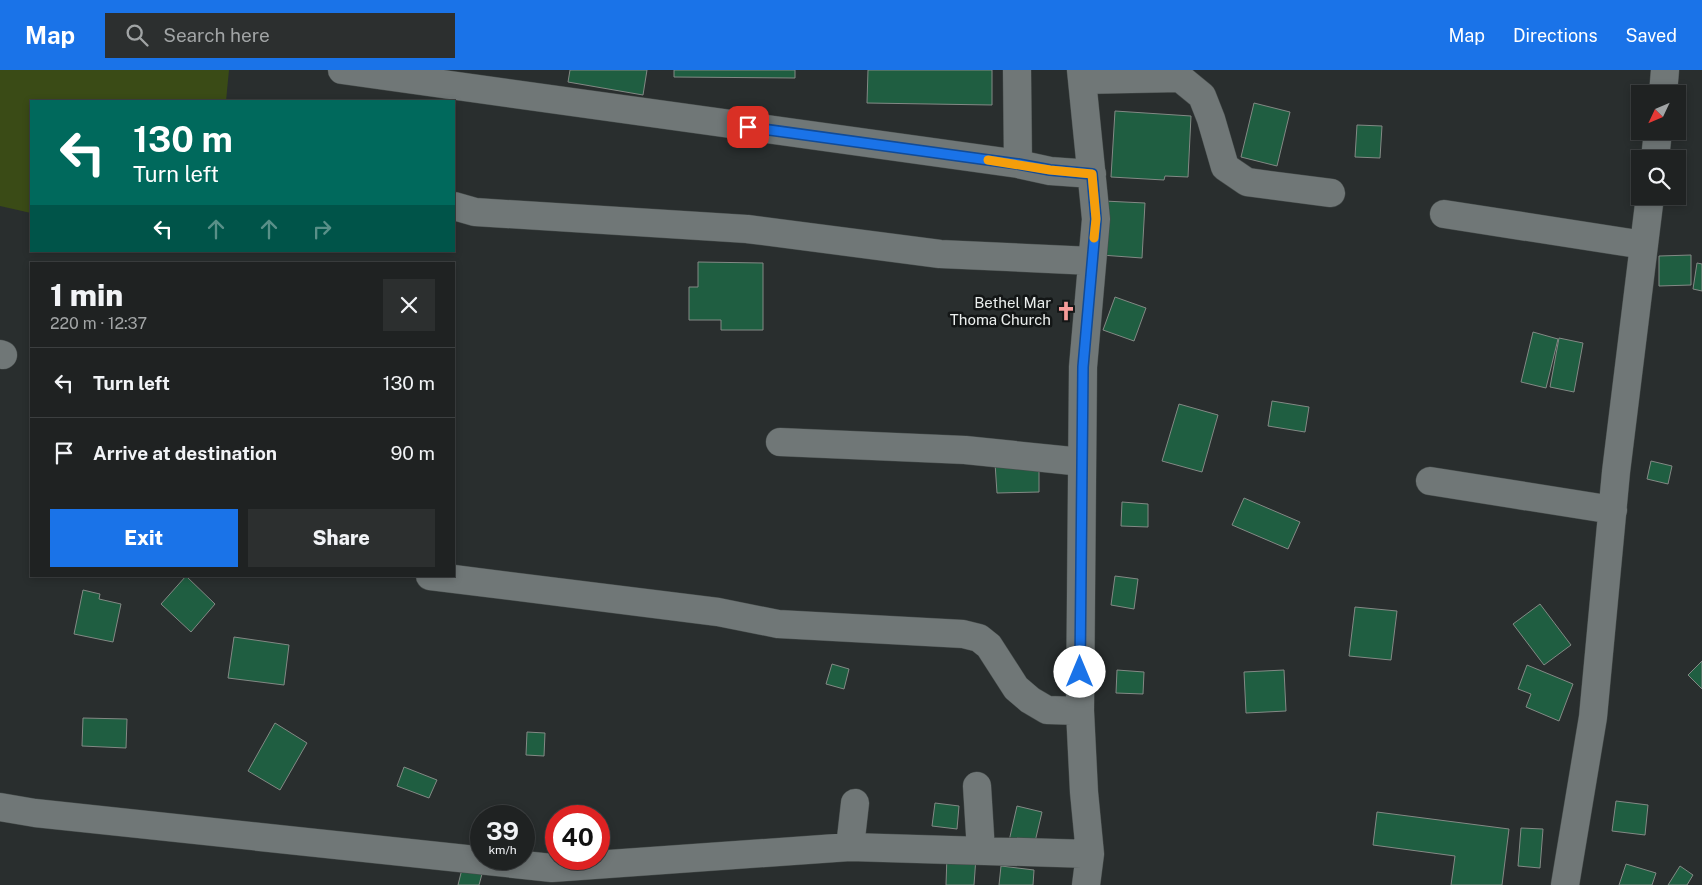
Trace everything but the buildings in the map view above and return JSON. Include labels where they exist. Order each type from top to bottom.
[{"type":"street","points":[[342,70],[1050,170],[1092,174]]},
{"type":"street","points":[[1018,70],[1018,164]]},
{"type":"street","points":[[1664,85],[1665,70]]},
{"type":"street","points":[[1086,885],[1090,854],[1080,711],[1083,367],[1096,219],[1082,75],[1180,78],[1202,96],[1212,119],[1225,167],[1247,182],[1331,194]]},
{"type":"street","points":[[1565,885],[1593,716],[1616,472],[1649,205]]},
{"type":"street","points":[[455,206],[475,212],[746,229],[940,254],[1092,261]]},
{"type":"street","points":[[1444,214],[1644,245]]},
{"type":"street","points":[[780,442],[965,450],[1082,462]]},
{"type":"street","points":[[1430,481],[1613,510]]},
{"type":"street","points":[[438,577],[718,612],[778,624],[963,634],[979,638],[989,646],[1016,688],[1030,700],[1047,710],[1080,711]]},
{"type":"street","points":[[977,786],[981,851]]},
{"type":"street","points":[[850,847],[855,803]]},
{"type":"street","points":[[0,807],[35,813],[552,868],[850,847],[1090,854]]},
{"type":"green space","points":[[0,70],[229,70],[226,100],[30,100],[30,213],[0,206]]},
{"type":"slow traffic","points":[[988,160],[1050,170],[1092,174],[1096,219],[1094,238]]},
{"type":"place","name":"Bethel Mar Thoma Church","points":[[1066,311]]},
{"type":"route","points":[[748,127],[1050,170],[1092,174],[1096,219],[1083,367],[1080,672]]}]
